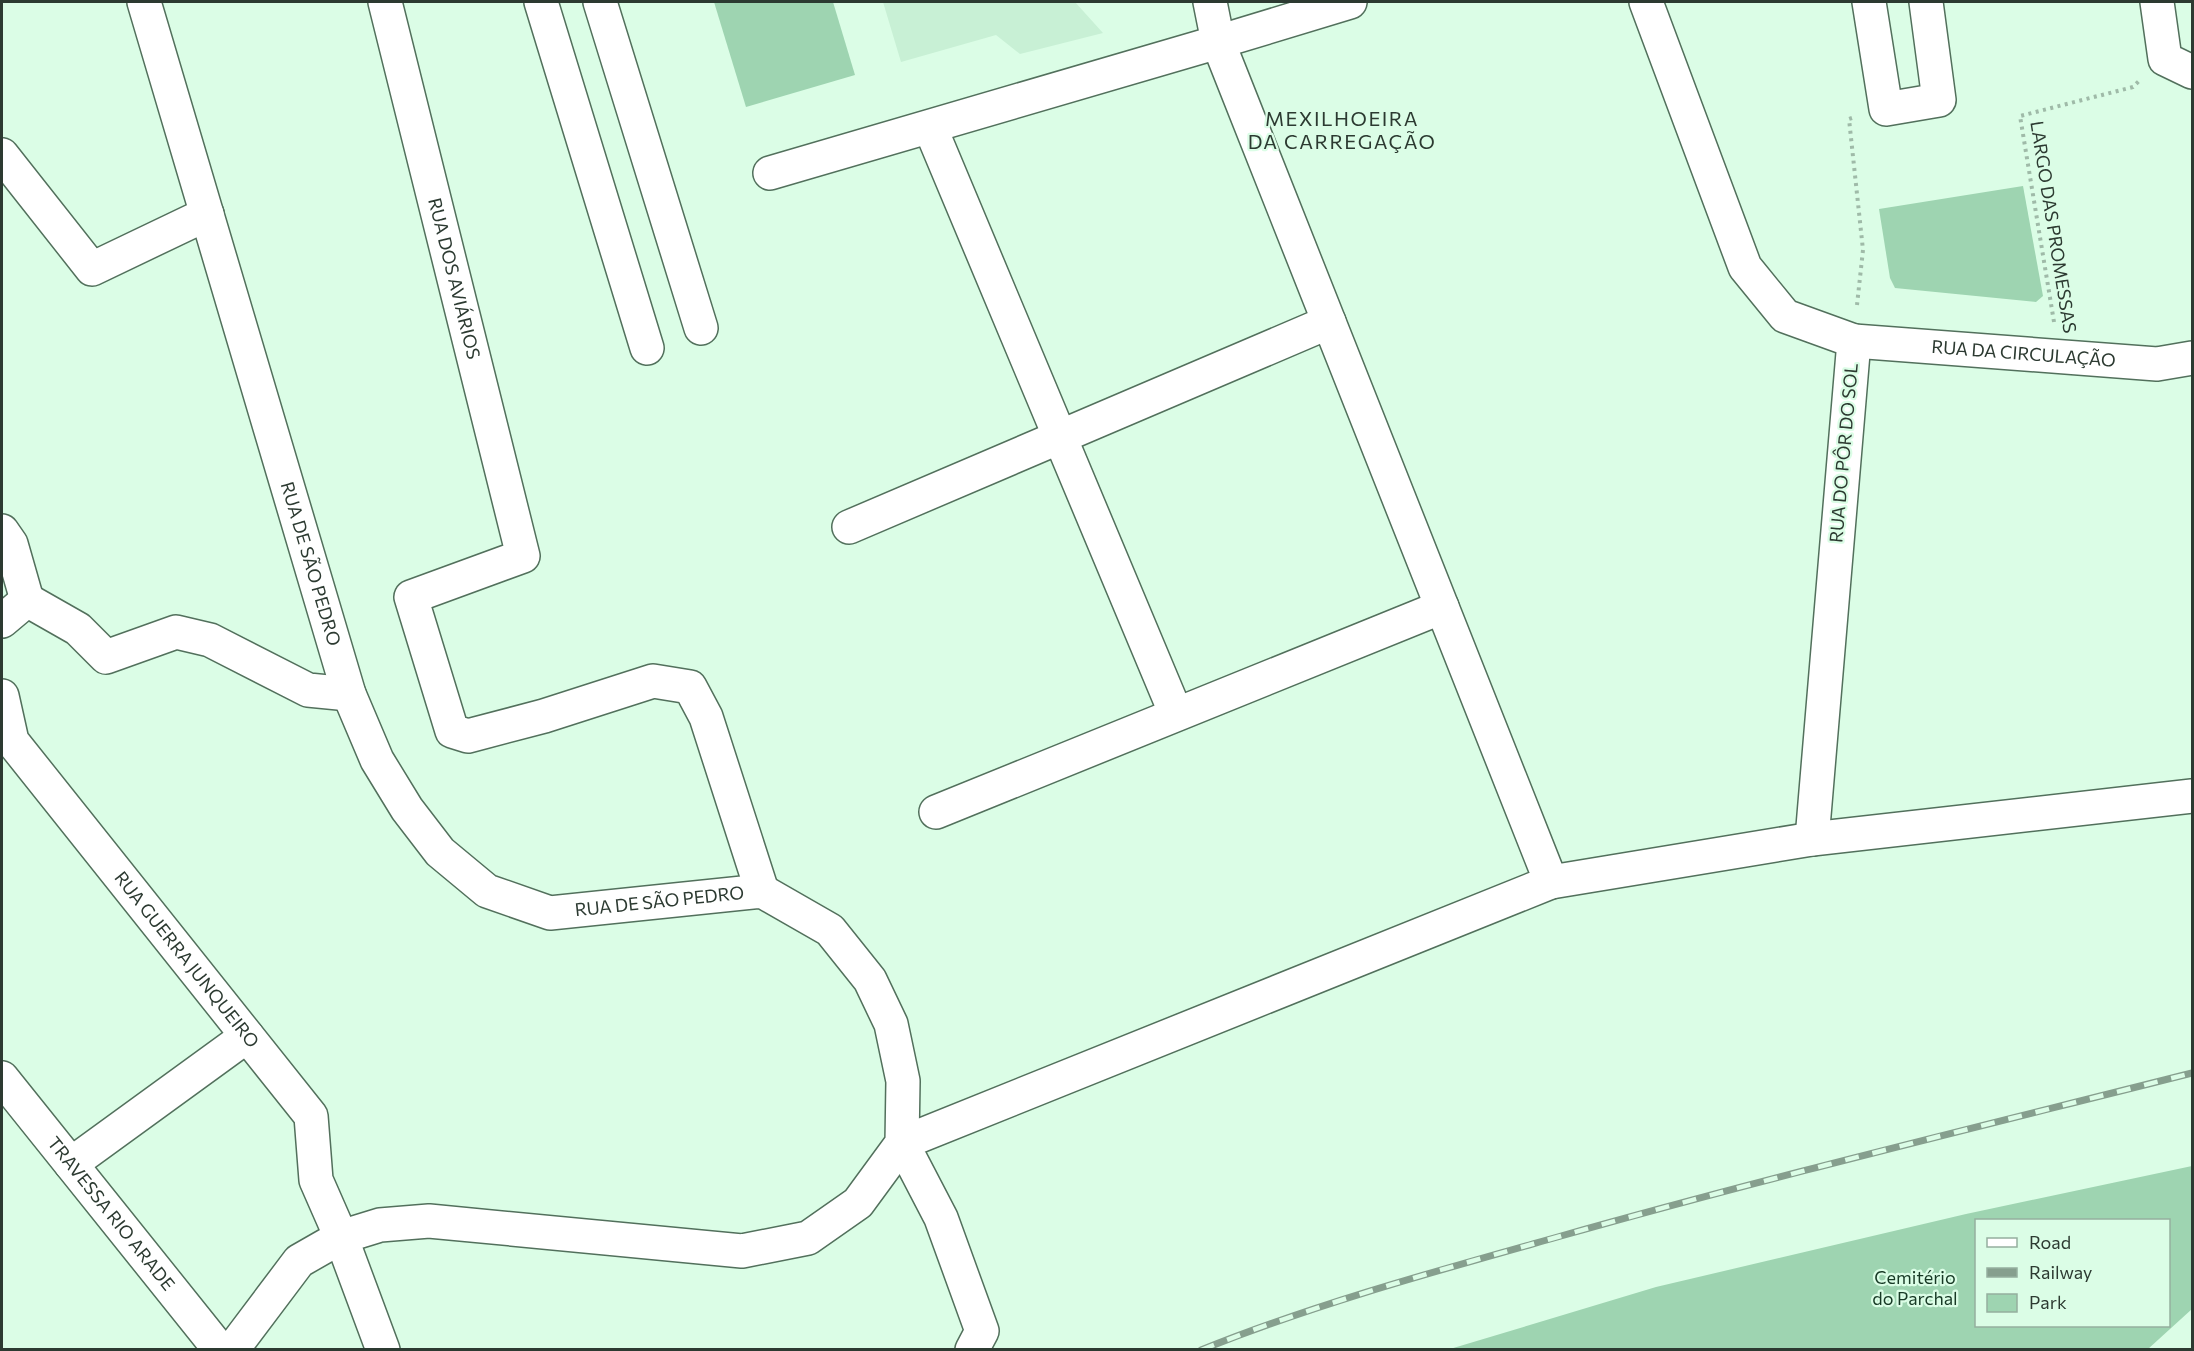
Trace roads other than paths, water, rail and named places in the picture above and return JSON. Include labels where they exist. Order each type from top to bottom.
[{"type":"street","name":"RUA DE SÃO PEDRO","points":[[144,2],[349,694],[377,760],[407,809],[440,852],[487,891],[550,913],[762,891],[830,930],[870,980],[891,1024],[903,1081],[902,1143]]},
{"type":"street","name":"RUA DOS AVIÁRIOS","points":[[385,2],[523,556],[411,597],[452,731],[468,736],[543,716],[653,681],[690,687],[706,717],[762,891]]},
{"type":"street","points":[[541,2],[647,348]]},
{"type":"street","points":[[600,2],[701,328]]},
{"type":"street","points":[[1210,2],[1218,42],[1551,882]]},
{"type":"street","points":[[770,173],[1350,2]]},
{"type":"street","name":"RUA DO PÔR DO SOL","points":[[1646,2],[1745,267],[1785,316],[1854,341],[1812,839]]},
{"type":"street","points":[[1869,2],[1886,109],[1939,100],[1926,2]]},
{"type":"street","points":[[2157,2],[2179,66]]},
{"type":"street","points":[[930,127],[1176,714]]},
{"type":"street","points":[[2,154],[92,269],[207,214]]},
{"type":"street","points":[[849,527],[1329,322]]},
{"type":"street","name":"RUA DA CIRCULAÇÃO","points":[[1854,341],[2157,364],[2193,358]]},
{"type":"street","points":[[2,531],[11,544],[27,600],[78,629],[106,657],[176,632],[210,640],[308,690],[349,694]]},
{"type":"street","points":[[2,621],[27,600]]},
{"type":"street","points":[[936,812],[1442,607]]},
{"type":"street","name":"RUA GUERRA JUNQUEIRO","points":[[2,696],[7,745],[311,1116],[315,1180],[341,1237],[383,1350]]},
{"type":"street","points":[[231,1350],[299,1261],[341,1237],[380,1225],[429,1221],[742,1251],[808,1238],[858,1203],[902,1143],[1551,882],[1812,839],[2193,796]]},
{"type":"street","points":[[70,1164],[247,1036]]},
{"type":"street","name":"TRAVESSA RIO ARADE","points":[[2,1078],[220,1350]]},
{"type":"street","points":[[902,1143],[942,1218],[981,1331],[972,1350]]},
{"type":"railway","points":[[1201,1350],[1334,1302],[1561,1236],[1797,1172],[2192,1073]]},
{"type":"district","name":"MEXILHOEIRA DA CARREGAÇÃO","points":[[1342,130]]},
{"type":"park label","name":"Cemitério do Parchal","points":[[1915,1288]]}]
